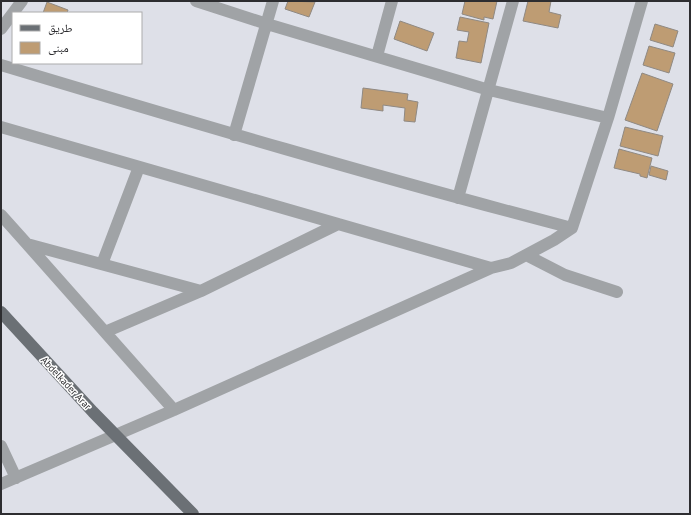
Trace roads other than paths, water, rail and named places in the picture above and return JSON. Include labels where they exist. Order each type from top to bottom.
[{"type":"main road","name":"Abdelkader Arar","points":[[1,312],[116,436],[193,514]]},
{"type":"street","points":[[14,12],[22,1]]},
{"type":"street","points":[[196,1],[267,24],[489,90],[608,118]]},
{"type":"street","points":[[234,135],[273,1]]},
{"type":"street","points":[[377,56],[392,1]]},
{"type":"street","points":[[458,198],[513,1]]},
{"type":"street","points":[[1,484],[116,436],[491,268],[511,263],[554,240],[572,228],[608,118],[642,1]]},
{"type":"street","points":[[1,29],[12,14]]},
{"type":"street","points":[[1,65],[234,135],[458,198],[572,228]]},
{"type":"street","points":[[1,127],[491,268]]},
{"type":"street","points":[[102,264],[139,166]]},
{"type":"street","points":[[1,215],[174,410]]},
{"type":"street","points":[[105,332],[201,291],[338,224]]},
{"type":"street","points":[[27,244],[201,291]]},
{"type":"street","points":[[526,255],[565,275],[617,292]]},
{"type":"street","points":[[1,446],[16,478]]}]
